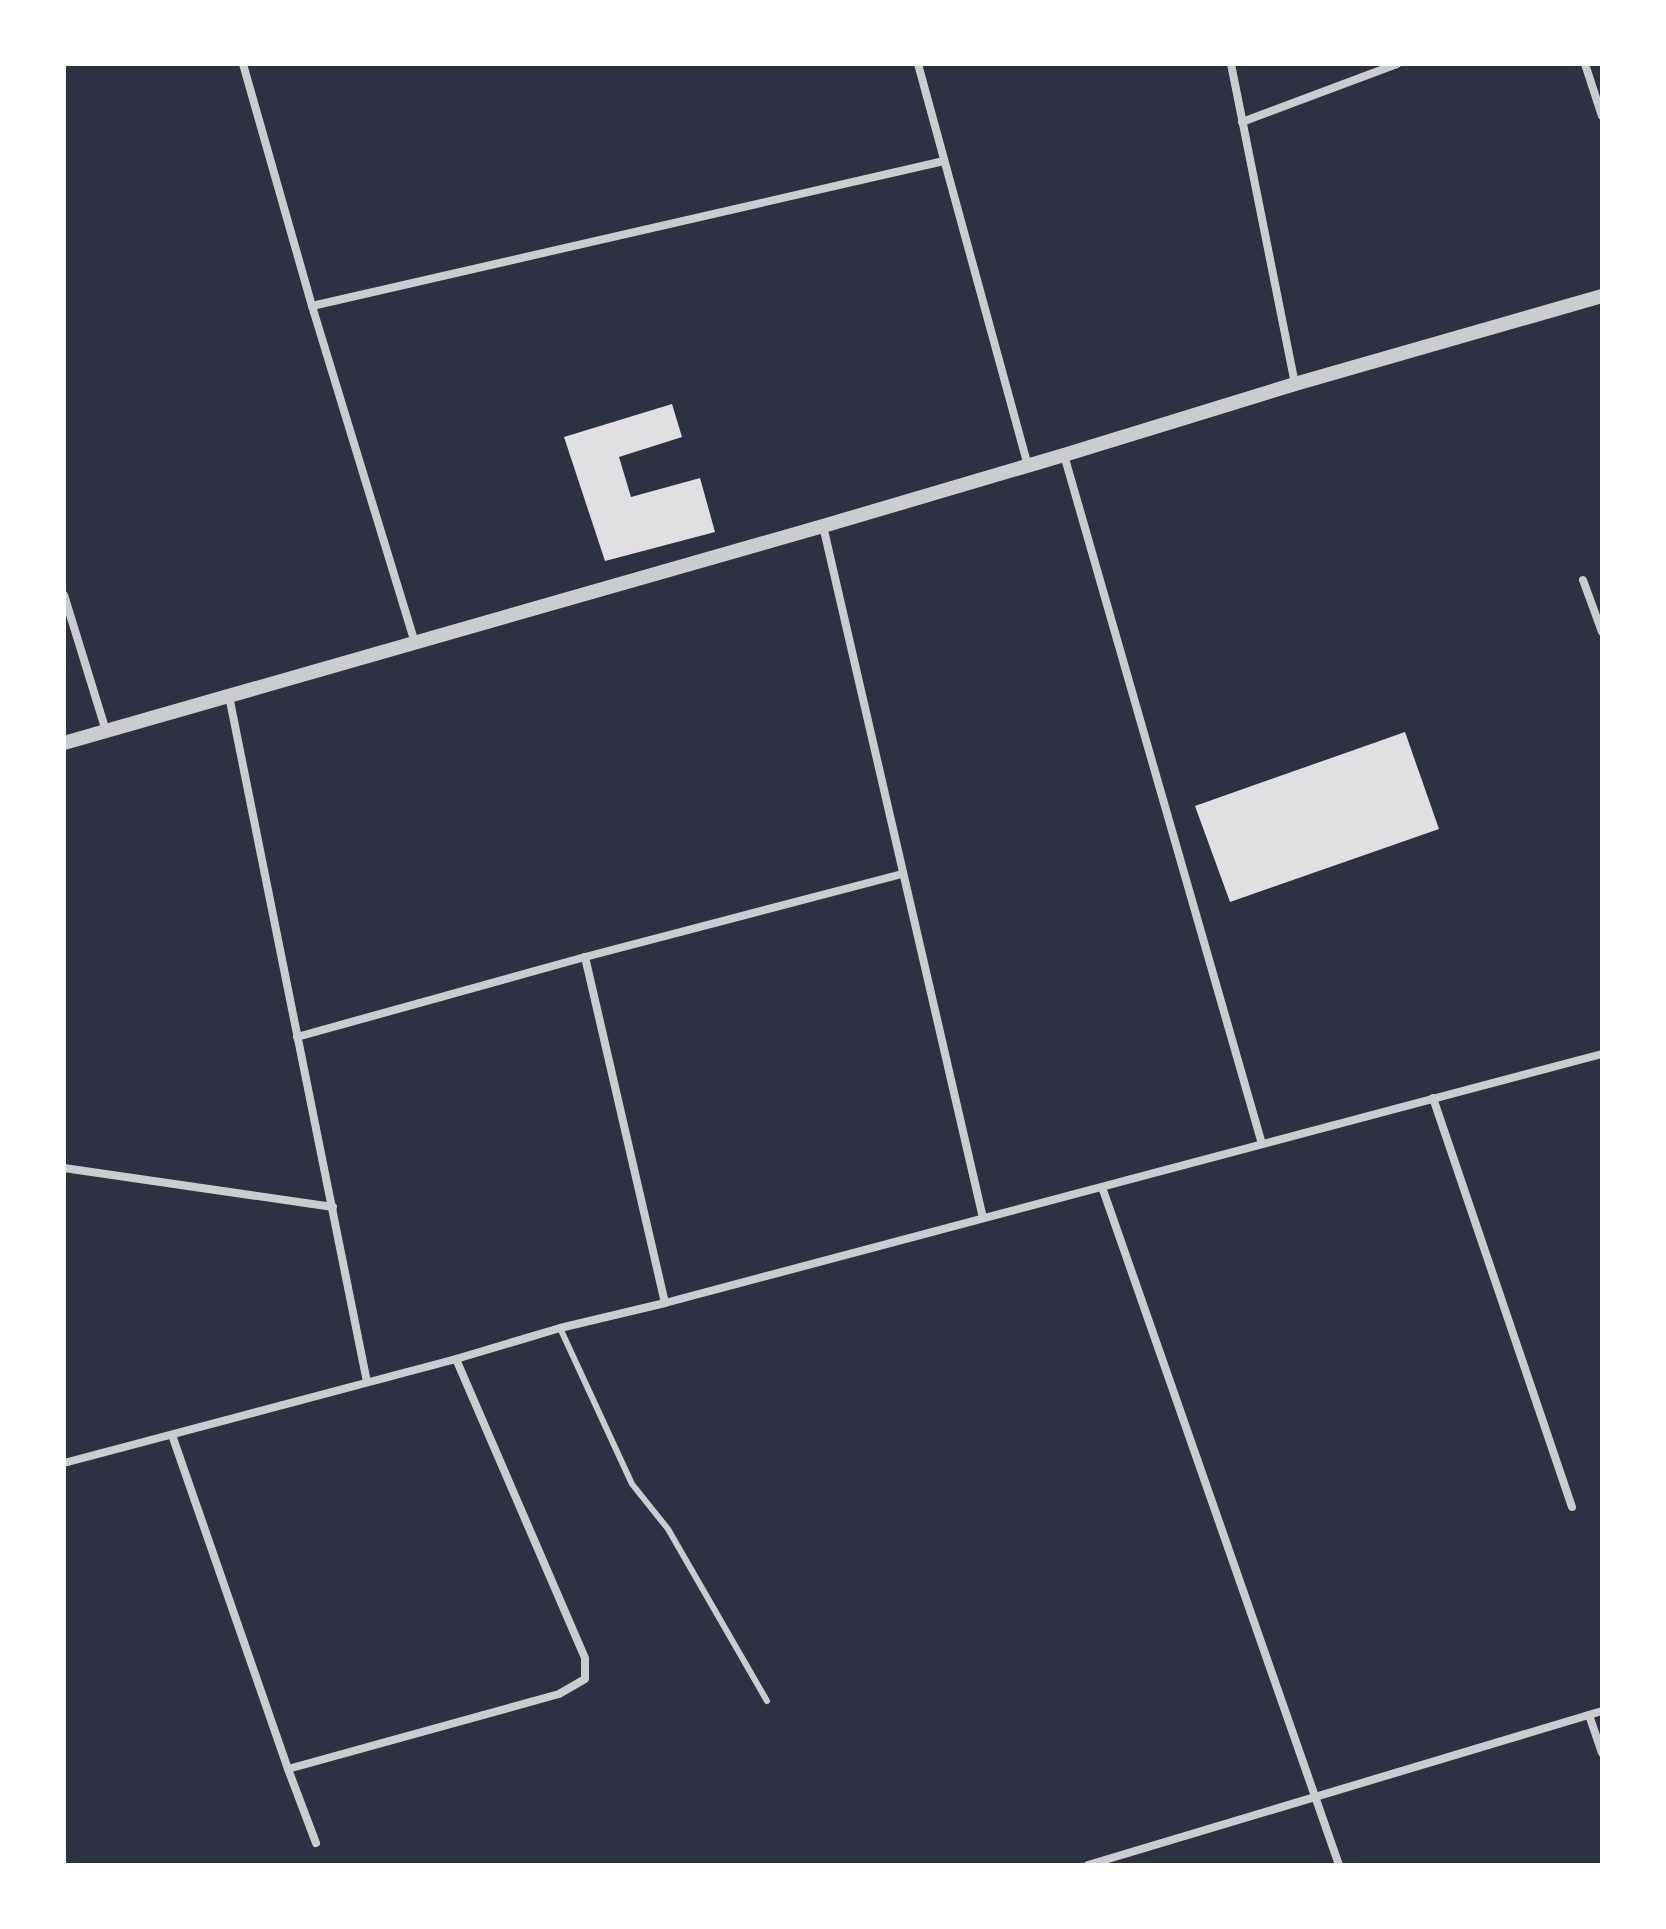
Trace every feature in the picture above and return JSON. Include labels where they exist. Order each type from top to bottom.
[{"type":"street","points":[[243,64],[312,306],[415,643]]},
{"type":"street","points":[[918,64],[1028,466]]},
{"type":"street","points":[[1231,64],[1295,384]]},
{"type":"street","points":[[1242,122],[1397,64]]},
{"type":"street","points":[[1585,64],[1602,116]]},
{"type":"street","points":[[312,306],[944,161]]},
{"type":"street","points":[[64,743],[823,526],[1295,384],[1602,296]]},
{"type":"street","points":[[1064,455],[1262,1144]]},
{"type":"street","points":[[823,526],[983,1218]]},
{"type":"street","points":[[1583,580],[1602,632]]},
{"type":"street","points":[[64,595],[106,731]]},
{"type":"street","points":[[229,696],[367,1382]]},
{"type":"street","points":[[297,1037],[902,874]]},
{"type":"street","points":[[585,957],[665,1303]]},
{"type":"street","points":[[64,1463],[456,1359],[560,1328],[665,1303],[1602,1054]]},
{"type":"street","points":[[1433,1098],[1572,1507]]},
{"type":"street","points":[[64,1168],[333,1207]]},
{"type":"street","points":[[1102,1187],[1339,1865]]},
{"type":"street","points":[[288,1769],[559,1694],[585,1679],[585,1658],[456,1359]]},
{"type":"street","points":[[172,1435],[316,1843]]},
{"type":"street","points":[[1088,1865],[1602,1711]]},
{"type":"street","points":[[1589,1715],[1602,1753]]},
{"type":"lane","points":[[560,1328],[632,1484],[668,1529],[767,1701]]},
{"type":"building","points":[[672,404],[682,437],[619,457],[631,497],[700,478],[715,532],[605,561],[564,437]]},
{"type":"building","points":[[1405,732],[1439,829],[1230,902],[1195,806]]}]
